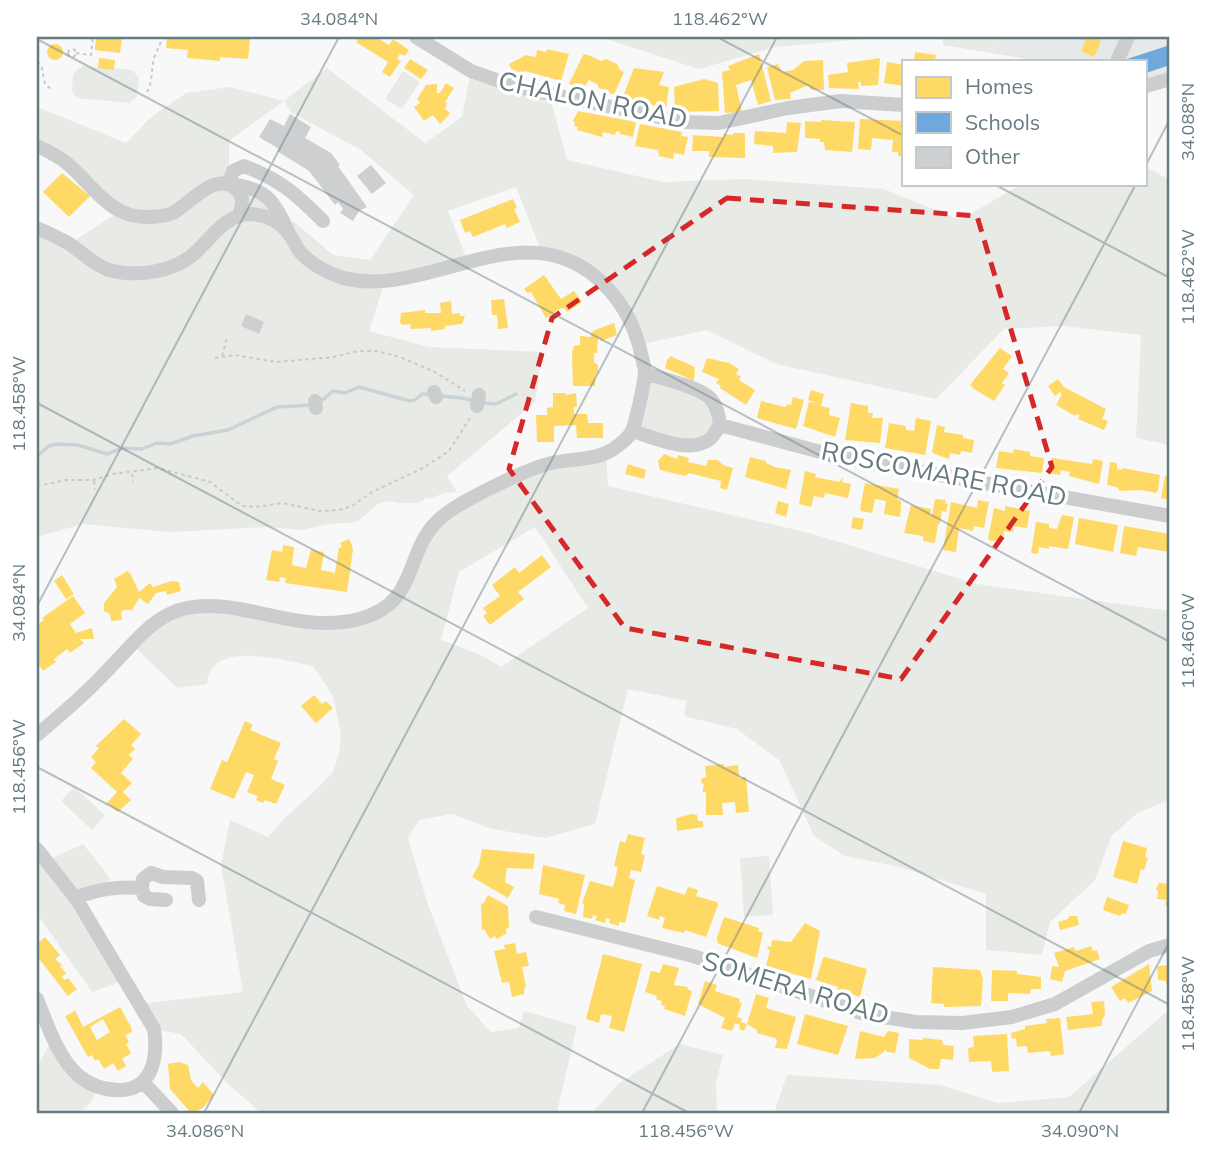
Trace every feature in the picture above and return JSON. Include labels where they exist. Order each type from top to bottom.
[{"type":"street","name":"CHALON ROAD","points":[[416,37],[471,71],[517,87],[683,122],[719,123],[788,108],[841,101],[902,105]]},
{"type":"street","points":[[1117,60],[1128,37]]},
{"type":"street","points":[[1148,85],[1170,79]]},
{"type":"street","points":[[37,146],[68,164],[103,200],[119,212],[134,216],[146,218],[171,214],[202,191],[215,185],[253,187],[262,192],[276,208],[299,251],[315,265],[339,276],[361,281],[385,281],[519,252],[564,258],[588,270],[620,301],[631,321],[645,373],[632,431],[624,441],[606,456],[546,464],[465,502],[440,517],[424,539],[402,590],[386,607],[376,613],[360,619],[321,624],[212,606],[165,614],[144,631],[99,680],[37,735]]},
{"type":"street","points":[[229,184],[233,171],[244,166],[263,173],[292,190],[323,221]]},
{"type":"street","points":[[229,184],[238,190],[242,197],[239,215]]},
{"type":"street","points":[[37,228],[69,244],[93,262],[108,269],[140,273],[164,269],[189,258],[219,228],[239,215],[265,216],[288,230]]},
{"type":"street","points":[[632,431],[683,446],[696,445],[710,439],[720,425],[718,410],[711,399],[700,392],[645,373]]},
{"type":"street","name":"ROSCOMARE ROAD","points":[[720,425],[839,457],[1170,516]]},
{"type":"street","points":[[37,849],[75,898],[155,1029],[151,1072],[144,1083],[126,1090],[106,1089],[78,1075],[53,1038],[37,999]]},
{"type":"street","points":[[166,900],[145,896],[143,879],[151,873],[163,877],[192,878],[197,881],[199,900]]},
{"type":"street","points":[[75,898],[98,889],[116,886],[142,888]]},
{"type":"street","name":"SOMERA ROAD","points":[[536,917],[693,956],[864,1014],[916,1022],[962,1023],[1012,1017],[1055,1004],[1149,951],[1170,945]]},
{"type":"street","points":[[144,1083],[172,1113]]},
{"type":"path","points":[[66,52],[74,49],[76,53],[91,55],[93,37]]},
{"type":"path","points":[[147,92],[151,86],[152,70],[156,53],[160,49],[161,37]]},
{"type":"path","points":[[37,63],[41,64],[45,84],[53,91]]},
{"type":"path","points":[[222,356],[227,338]]},
{"type":"path","points":[[37,486],[66,480],[93,480],[158,467],[204,480],[246,507],[282,503],[320,511],[339,510],[352,506],[372,492],[424,468],[449,451],[478,400],[439,375],[400,357],[376,351],[276,362],[235,355],[215,358]]},
{"type":"path","points":[[439,375],[446,372]]},
{"type":"path","points":[[131,472],[133,482]]},
{"type":"path","points":[[93,480],[95,489]]},
{"type":"highlighted area","points":[[727,198],[977,216],[1052,467],[901,679],[625,628],[509,469],[552,318]]},
{"type":"shaded area","points":[[600,37],[888,37],[775,47],[699,69]]},
{"type":"shaded area","points":[[943,37],[1000,37],[997,54],[943,45]]},
{"type":"shaded area","points":[[1000,37],[1170,37],[1170,79],[1148,85],[1148,60],[1033,60],[997,54]]},
{"type":"shaded area","points":[[82,66],[132,70],[139,77],[137,96],[130,103],[77,98],[72,91],[73,74]]},
{"type":"shaded area","points":[[327,68],[425,143],[462,117],[471,71],[549,94],[567,160],[663,182],[744,179],[884,189],[960,220],[1019,186],[1148,186],[1148,168],[1170,180],[1170,445],[1136,438],[1141,335],[1063,326],[1004,329],[936,399],[776,364],[707,330],[639,345],[603,283],[542,253],[516,187],[448,211],[468,262],[385,281],[369,331],[429,347],[542,352],[535,402],[447,476],[457,492],[444,493],[429,499],[427,497],[419,503],[389,501],[378,504],[357,522],[302,530],[267,527],[171,532],[82,524],[37,537],[37,228],[69,244],[119,212],[37,146],[37,107],[126,143],[150,118],[186,93],[230,87],[284,101]],"holes":[[[284,101],[292,113],[361,150],[414,195],[370,260],[333,255],[293,221],[288,230],[262,192],[229,184],[229,141]]]},
{"type":"shaded area","points":[[403,71],[420,82],[402,109],[385,99]]},
{"type":"shaded area","points":[[645,373],[700,392],[720,425],[696,445],[632,431]]},
{"type":"shaded area","points":[[606,455],[608,486],[809,533],[977,584],[1170,611],[1170,799],[1138,813],[1112,835],[1095,880],[1050,922],[1042,955],[986,950],[986,894],[896,866],[845,856],[814,836],[780,761],[737,729],[684,716],[687,701],[628,689],[595,824],[546,838],[492,829],[452,814],[419,820],[408,838],[427,902],[467,1006],[491,1032],[519,1028],[524,1011],[577,1026],[557,1112],[560,1113],[261,1113],[227,1083],[181,1034],[154,1029],[140,1004],[243,992],[221,865],[230,820],[268,837],[333,772],[341,734],[333,696],[313,666],[251,656],[221,661],[211,670],[207,684],[177,688],[132,644],[180,609],[321,623],[386,607],[432,526],[530,471]],"holes":[[[535,527],[588,608],[501,667],[481,655],[441,640],[459,572]]]},
{"type":"shaded area","points":[[74,787],[105,815],[92,830],[61,801]]},
{"type":"shaded area","points":[[83,844],[111,879],[77,901],[125,980],[92,992],[37,914],[37,865]]},
{"type":"shaded area","points":[[769,856],[773,915],[744,917],[740,858]]},
{"type":"shaded area","points":[[1170,1009],[1170,1113],[774,1113],[787,1075],[940,1085],[998,1103],[1069,1097]]},
{"type":"shaded area","points":[[53,1038],[97,1087],[88,1106],[82,1111],[67,1114],[37,1113],[37,1067]]},
{"type":"shaded area","points":[[680,1044],[723,1055],[716,1083],[717,1113],[592,1113],[618,1084]]},
{"type":"building: Homes","points":[[96,37],[122,37],[120,53],[95,50]]},
{"type":"building: Homes","points":[[167,37],[250,39],[248,59],[220,57],[220,61],[187,58],[188,50],[166,48]]},
{"type":"building: Homes","points":[[355,37],[381,37],[379,39],[389,45],[393,39],[409,50],[405,56],[400,54],[397,59],[401,61],[390,77],[382,72],[388,62],[356,42],[358,39]]},
{"type":"building: Homes","points":[[1101,37],[1094,57],[1081,51],[1086,41],[1078,39]]},
{"type":"building: Homes","points":[[52,44],[58,44],[63,52],[61,58],[52,60],[47,55],[47,49]]},
{"type":"building: Homes","points":[[547,49],[569,54],[561,81],[525,71],[515,77],[509,64],[526,55],[536,57],[537,50],[547,52]]},
{"type":"building: Homes","points":[[915,52],[936,55],[935,60],[914,60]]},
{"type":"building: Homes","points":[[759,54],[771,101],[758,105],[751,80],[736,85],[742,112],[725,113],[722,72],[730,70],[728,66]]},
{"type":"building: Homes","points":[[583,55],[617,64],[624,72],[614,95],[589,80],[582,90],[569,84]]},
{"type":"building: Homes","points":[[99,58],[115,60],[114,70],[98,68]]},
{"type":"building: Homes","points":[[880,58],[878,85],[861,86],[861,82],[858,82],[859,89],[829,88],[828,75],[848,72],[847,63]]},
{"type":"building: Homes","points":[[410,59],[428,70],[421,79],[404,68]]},
{"type":"building: Homes","points":[[823,60],[824,90],[811,90],[808,85],[790,93],[791,99],[775,100],[767,67],[778,64],[782,72],[793,70],[804,61]]},
{"type":"building: Homes","points":[[887,62],[902,65],[902,86],[884,83]]},
{"type":"building: Homes","points":[[634,68],[664,72],[659,85],[669,87],[666,108],[622,99]]},
{"type":"building: Homes","points":[[704,79],[718,83],[719,111],[675,112],[674,87]]},
{"type":"building: Homes","points":[[446,83],[454,88],[445,102],[445,109],[450,113],[440,124],[433,115],[424,121],[414,107],[420,103],[417,99],[426,85],[437,84],[437,93],[440,93]]},
{"type":"building: Homes","points":[[578,111],[636,122],[633,137],[616,131],[615,135],[603,132],[602,137],[577,130],[578,127],[574,126],[573,121]]},
{"type":"building: Homes","points":[[860,119],[902,121],[902,156],[898,156],[898,152],[892,152],[893,140],[872,138],[871,150],[858,149]]},
{"type":"building: Homes","points":[[805,121],[855,122],[852,152],[825,150],[824,142],[820,142],[820,139],[805,138]]},
{"type":"building: Homes","points":[[787,122],[801,123],[797,152],[773,153],[773,146],[754,144],[755,131],[786,133]]},
{"type":"building: Homes","points":[[640,124],[682,132],[681,136],[688,137],[684,155],[674,153],[673,159],[659,156],[658,150],[635,146]]},
{"type":"building: Homes","points":[[745,133],[745,158],[709,157],[709,151],[692,151],[693,135],[724,137],[724,134]]},
{"type":"building: Homes","points":[[62,173],[90,196],[69,217],[43,192]]},
{"type":"building: Homes","points":[[513,199],[520,222],[507,228],[505,224],[473,237],[470,231],[465,233],[460,220]]},
{"type":"building: Homes","points":[[544,275],[561,299],[574,291],[582,302],[567,312],[561,308],[546,318],[531,292],[527,293],[524,289]]},
{"type":"building: Homes","points":[[504,299],[508,328],[498,329],[497,315],[492,315],[491,300]]},
{"type":"building: Homes","points":[[451,301],[452,314],[460,313],[460,316],[465,316],[462,324],[431,331],[431,328],[411,329],[410,324],[402,325],[400,322],[401,313],[425,310],[425,313],[441,313],[440,303]]},
{"type":"building: Homes","points":[[614,323],[617,335],[601,341],[598,337],[597,353],[594,353],[594,362],[598,365],[595,386],[573,386],[572,352],[574,346],[580,345],[580,336],[591,337],[595,330]]},
{"type":"building: Homes","points":[[1000,348],[1012,356],[1003,369],[1009,373],[1002,383],[1005,385],[994,401],[970,385]]},
{"type":"building: Homes","points":[[670,356],[695,367],[694,381],[665,368]]},
{"type":"building: Homes","points":[[707,358],[729,363],[739,369],[736,374],[741,377],[739,380],[755,390],[746,405],[720,388],[716,383],[719,379],[702,372]]},
{"type":"building: Homes","points":[[1058,379],[1064,387],[1106,409],[1102,419],[1108,421],[1104,430],[1078,419],[1080,415],[1075,416],[1056,405],[1062,394],[1060,392],[1055,396],[1048,386]]},
{"type":"building: Homes","points":[[811,390],[824,394],[821,406],[830,408],[829,415],[840,418],[835,437],[803,426],[809,402],[817,403],[808,400]]},
{"type":"building: Homes","points":[[553,393],[576,393],[577,407],[574,407],[574,414],[587,414],[588,423],[603,423],[603,438],[577,438],[576,425],[554,426],[554,442],[537,442],[536,415],[547,415],[547,408],[553,407]]},
{"type":"building: Homes","points":[[793,397],[804,400],[796,429],[757,418],[761,401],[785,407],[791,405]]},
{"type":"building: Homes","points":[[851,403],[868,406],[868,413],[873,413],[872,418],[883,418],[880,443],[845,440]]},
{"type":"building: Homes","points":[[916,418],[931,421],[925,455],[885,448],[889,423],[906,426],[906,430],[914,431]]},
{"type":"building: Homes","points":[[937,425],[945,427],[944,432],[974,440],[972,453],[950,453],[949,459],[932,452]]},
{"type":"building: Homes","points":[[1014,449],[1030,452],[1030,456],[1044,458],[1042,473],[996,468],[999,451],[1013,453]]},
{"type":"building: Homes","points":[[664,454],[677,459],[678,455],[689,458],[688,462],[706,466],[708,460],[718,460],[733,468],[727,490],[720,488],[721,481],[689,473],[685,476],[660,470],[658,461]]},
{"type":"building: Homes","points":[[750,457],[791,470],[786,489],[745,477]]},
{"type":"building: Homes","points":[[1052,458],[1092,464],[1093,459],[1103,461],[1099,484],[1069,476],[1070,472],[1061,470],[1060,475],[1048,473]]},
{"type":"building: Homes","points":[[1110,462],[1117,463],[1117,469],[1160,475],[1158,491],[1120,491],[1117,487],[1107,485]]},
{"type":"building: Homes","points":[[628,464],[646,470],[644,479],[625,474]]},
{"type":"building: Homes","points":[[805,471],[816,474],[815,477],[839,482],[843,477],[842,482],[851,484],[848,498],[825,493],[824,498],[814,496],[811,507],[799,504]]},
{"type":"building: Homes","points":[[1165,476],[1170,476],[1170,500],[1161,498]]},
{"type":"building: Homes","points":[[865,483],[899,489],[897,499],[901,501],[900,517],[884,514],[886,501],[875,499],[872,513],[861,511]]},
{"type":"building: Homes","points":[[935,499],[946,500],[945,503],[948,504],[946,512],[942,511],[935,543],[923,541],[923,536],[904,533],[911,505],[931,509],[932,516]]},
{"type":"building: Homes","points":[[978,500],[989,502],[984,528],[974,526],[973,531],[959,528],[956,552],[943,550],[951,502],[977,508]]},
{"type":"building: Homes","points":[[778,501],[789,504],[786,517],[775,513]]},
{"type":"building: Homes","points":[[1005,506],[1030,511],[1027,528],[1013,526],[1013,532],[1004,531],[1003,540],[991,541],[988,539],[994,508],[1005,511]]},
{"type":"building: Homes","points":[[1062,515],[1074,517],[1068,549],[1039,547],[1038,554],[1031,553],[1036,522],[1049,524],[1049,528],[1057,529]]},
{"type":"building: Homes","points":[[853,517],[864,519],[862,530],[851,528]]},
{"type":"building: Homes","points":[[1079,518],[1118,525],[1113,552],[1075,544]]},
{"type":"building: Homes","points":[[1124,526],[1170,534],[1170,552],[1138,547],[1136,556],[1120,553]]},
{"type":"building: Homes","points":[[349,539],[353,549],[347,592],[285,583],[286,578],[280,577],[279,582],[266,580],[272,550],[282,552],[283,545],[294,547],[292,565],[306,568],[311,550],[324,552],[321,570],[335,573],[339,547],[342,548],[340,543]]},
{"type":"building: Homes","points":[[542,555],[551,567],[518,592],[524,599],[490,625],[483,616],[487,613],[483,608],[500,596],[492,585],[515,567],[519,573]]},
{"type":"building: Homes","points":[[127,571],[139,592],[150,583],[153,587],[172,581],[179,582],[181,591],[167,595],[166,591],[156,593],[148,604],[139,598],[132,610],[123,610],[122,620],[111,621],[110,614],[104,611],[104,603],[117,587],[114,579]]},
{"type":"building: Homes","points":[[62,575],[74,594],[66,599],[54,581]]},
{"type":"building: Homes","points":[[73,596],[85,613],[70,624],[76,633],[92,628],[94,639],[80,639],[84,643],[70,653],[67,649],[54,659],[56,662],[43,671],[37,662],[37,625],[44,620],[42,618]]},
{"type":"building: Homes","points":[[314,695],[322,704],[326,701],[333,708],[316,723],[301,706]]},
{"type":"building: Homes","points":[[124,719],[141,734],[131,745],[135,749],[129,755],[133,759],[121,773],[132,783],[123,792],[131,800],[118,812],[107,803],[117,792],[91,768],[96,762],[91,757],[99,748],[96,746]]},
{"type":"building: Homes","points":[[245,721],[253,725],[250,730],[281,743],[274,759],[278,761],[271,779],[285,785],[276,804],[265,800],[263,803],[256,800],[258,796],[247,792],[254,775],[246,772],[234,799],[210,789],[222,760],[227,762]]},
{"type":"building: Homes","points":[[724,764],[724,767],[738,765],[739,778],[746,777],[749,812],[736,813],[735,802],[722,803],[723,815],[706,815],[706,792],[703,792],[705,785],[701,779],[706,777],[705,766]]},
{"type":"building: Homes","points":[[697,815],[698,821],[703,821],[703,827],[677,831],[676,818]]},
{"type":"building: Homes","points":[[628,834],[645,838],[641,854],[645,855],[641,872],[631,870],[629,878],[635,880],[625,923],[619,922],[619,926],[609,923],[610,919],[606,918],[605,923],[595,920],[597,916],[593,915],[592,919],[583,917],[582,903],[590,881],[613,887],[618,867],[614,866],[620,841],[625,843]]},
{"type":"building: Homes","points":[[1123,841],[1147,848],[1145,857],[1148,858],[1144,870],[1141,869],[1137,884],[1113,877]]},
{"type":"building: Homes","points":[[482,849],[535,854],[533,869],[507,868],[505,882],[514,887],[508,898],[472,877],[479,865]]},
{"type":"building: Homes","points":[[543,865],[585,875],[576,914],[564,911],[565,905],[558,903],[559,899],[539,894]]},
{"type":"building: Homes","points":[[1159,883],[1170,884],[1170,910],[1165,904],[1167,900],[1157,899],[1156,889]]},
{"type":"building: Homes","points":[[657,886],[685,895],[688,887],[698,890],[696,896],[717,902],[706,937],[685,930],[684,933],[662,928],[665,918],[660,916],[659,920],[647,916]]},
{"type":"building: Homes","points":[[488,895],[508,906],[509,927],[505,930],[507,933],[497,939],[495,936],[490,939],[484,929],[482,931],[481,903],[483,904]]},
{"type":"building: Homes","points":[[1107,897],[1129,905],[1126,914],[1122,913],[1120,916],[1103,910]]},
{"type":"building: Homes","points":[[1069,916],[1077,916],[1079,925],[1060,930],[1058,922],[1068,919]]},
{"type":"building: Homes","points":[[724,917],[759,928],[758,931],[763,933],[757,958],[717,943]]},
{"type":"building: Homes","points":[[805,923],[820,931],[811,979],[766,966],[770,950],[767,949],[768,946],[771,947],[772,940],[791,942]]},
{"type":"building: Homes","points":[[45,937],[60,955],[55,959],[66,973],[62,977],[65,980],[68,978],[77,989],[68,996],[37,956],[37,944]]},
{"type":"building: Homes","points":[[515,943],[517,954],[526,952],[529,966],[522,967],[526,987],[524,994],[512,997],[509,982],[502,983],[494,951]]},
{"type":"building: Homes","points":[[1091,946],[1093,951],[1097,950],[1100,959],[1065,971],[1062,982],[1050,979],[1052,966],[1059,967],[1054,953],[1074,947],[1076,951]]},
{"type":"building: Homes","points":[[603,954],[642,964],[624,1032],[609,1028],[612,1016],[601,1014],[599,1023],[586,1019]]},
{"type":"building: Homes","points":[[825,957],[867,969],[860,997],[816,980]]},
{"type":"building: Homes","points":[[663,964],[679,968],[674,985],[688,987],[687,989],[692,991],[685,1016],[664,1009],[662,1001],[656,999],[657,996],[645,992],[651,971],[660,973]]},
{"type":"building: Homes","points":[[1149,964],[1152,991],[1128,1003],[1125,998],[1120,1001],[1111,987]]},
{"type":"building: Homes","points":[[1170,965],[1170,984],[1166,984],[1166,981],[1158,980],[1157,966]]},
{"type":"building: Homes","points":[[933,967],[980,970],[983,979],[981,1006],[944,1007],[944,1004],[931,1003]]},
{"type":"building: Homes","points":[[992,970],[1017,971],[1017,974],[1041,977],[1041,989],[1031,989],[1030,994],[1008,993],[1008,1001],[991,1001]]},
{"type":"building: Homes","points":[[705,981],[717,985],[715,991],[740,999],[739,1002],[742,1003],[737,1017],[747,1024],[744,1031],[735,1023],[732,1031],[721,1028],[725,1018],[698,1004]]},
{"type":"building: Homes","points":[[756,994],[769,998],[766,1008],[796,1017],[787,1049],[775,1048],[775,1038],[757,1033],[757,1030],[747,1024]]},
{"type":"building: Homes","points":[[1104,1001],[1105,1015],[1102,1026],[1068,1030],[1066,1017],[1093,1014],[1091,1002]]},
{"type":"building: Homes","points":[[120,1007],[132,1032],[125,1035],[131,1053],[122,1059],[126,1066],[118,1071],[113,1063],[104,1069],[98,1059],[95,1061],[92,1055],[88,1057],[65,1016],[75,1010],[83,1027]],"holes":[[[103,1019],[110,1032],[97,1040],[90,1027]]]},
{"type":"building: Homes","points":[[805,1014],[848,1026],[838,1055],[797,1044]]},
{"type":"building: Homes","points":[[1060,1018],[1064,1054],[1051,1056],[1050,1051],[1028,1053],[1027,1046],[1017,1047],[1016,1038],[1012,1039],[1011,1033],[1025,1029],[1025,1026],[1047,1023],[1046,1019]]},
{"type":"building: Homes","points":[[860,1031],[884,1037],[888,1031],[899,1033],[895,1053],[885,1049],[875,1058],[855,1059]]},
{"type":"building: Homes","points":[[1007,1034],[1009,1071],[992,1072],[991,1061],[969,1062],[968,1048],[974,1047],[973,1036]]},
{"type":"building: Homes","points":[[909,1039],[942,1040],[943,1045],[954,1046],[953,1060],[941,1059],[939,1069],[930,1069],[909,1058]]},
{"type":"building: Homes","points":[[179,1062],[188,1065],[191,1080],[198,1088],[203,1082],[214,1095],[203,1108],[191,1113],[170,1089],[168,1064]]},
{"type":"building: Schools","points":[[1170,45],[1170,65],[1148,72],[1148,60],[1127,59]]},
{"type":"building: Other","points":[[290,114],[311,127],[305,138],[331,153],[367,207],[359,211],[353,221],[340,213],[343,209],[338,202],[335,205],[309,171],[259,137],[270,119],[284,126]]},
{"type":"building: Other","points":[[371,165],[386,183],[372,194],[357,176]]},
{"type":"building: Other","points":[[246,314],[264,322],[259,334],[241,326]]},
{"type":"waterway","points":[[320,402],[333,391],[345,393],[359,387],[410,401],[422,394],[431,395]]},
{"type":"waterway","points":[[482,403],[496,404],[516,394]]},
{"type":"waterway","points":[[439,395],[475,402]]},
{"type":"waterway","points":[[37,456],[49,446],[58,444],[78,445],[107,454],[123,448],[142,449],[157,443],[170,444],[193,436],[228,430],[277,407],[313,405]]}]
